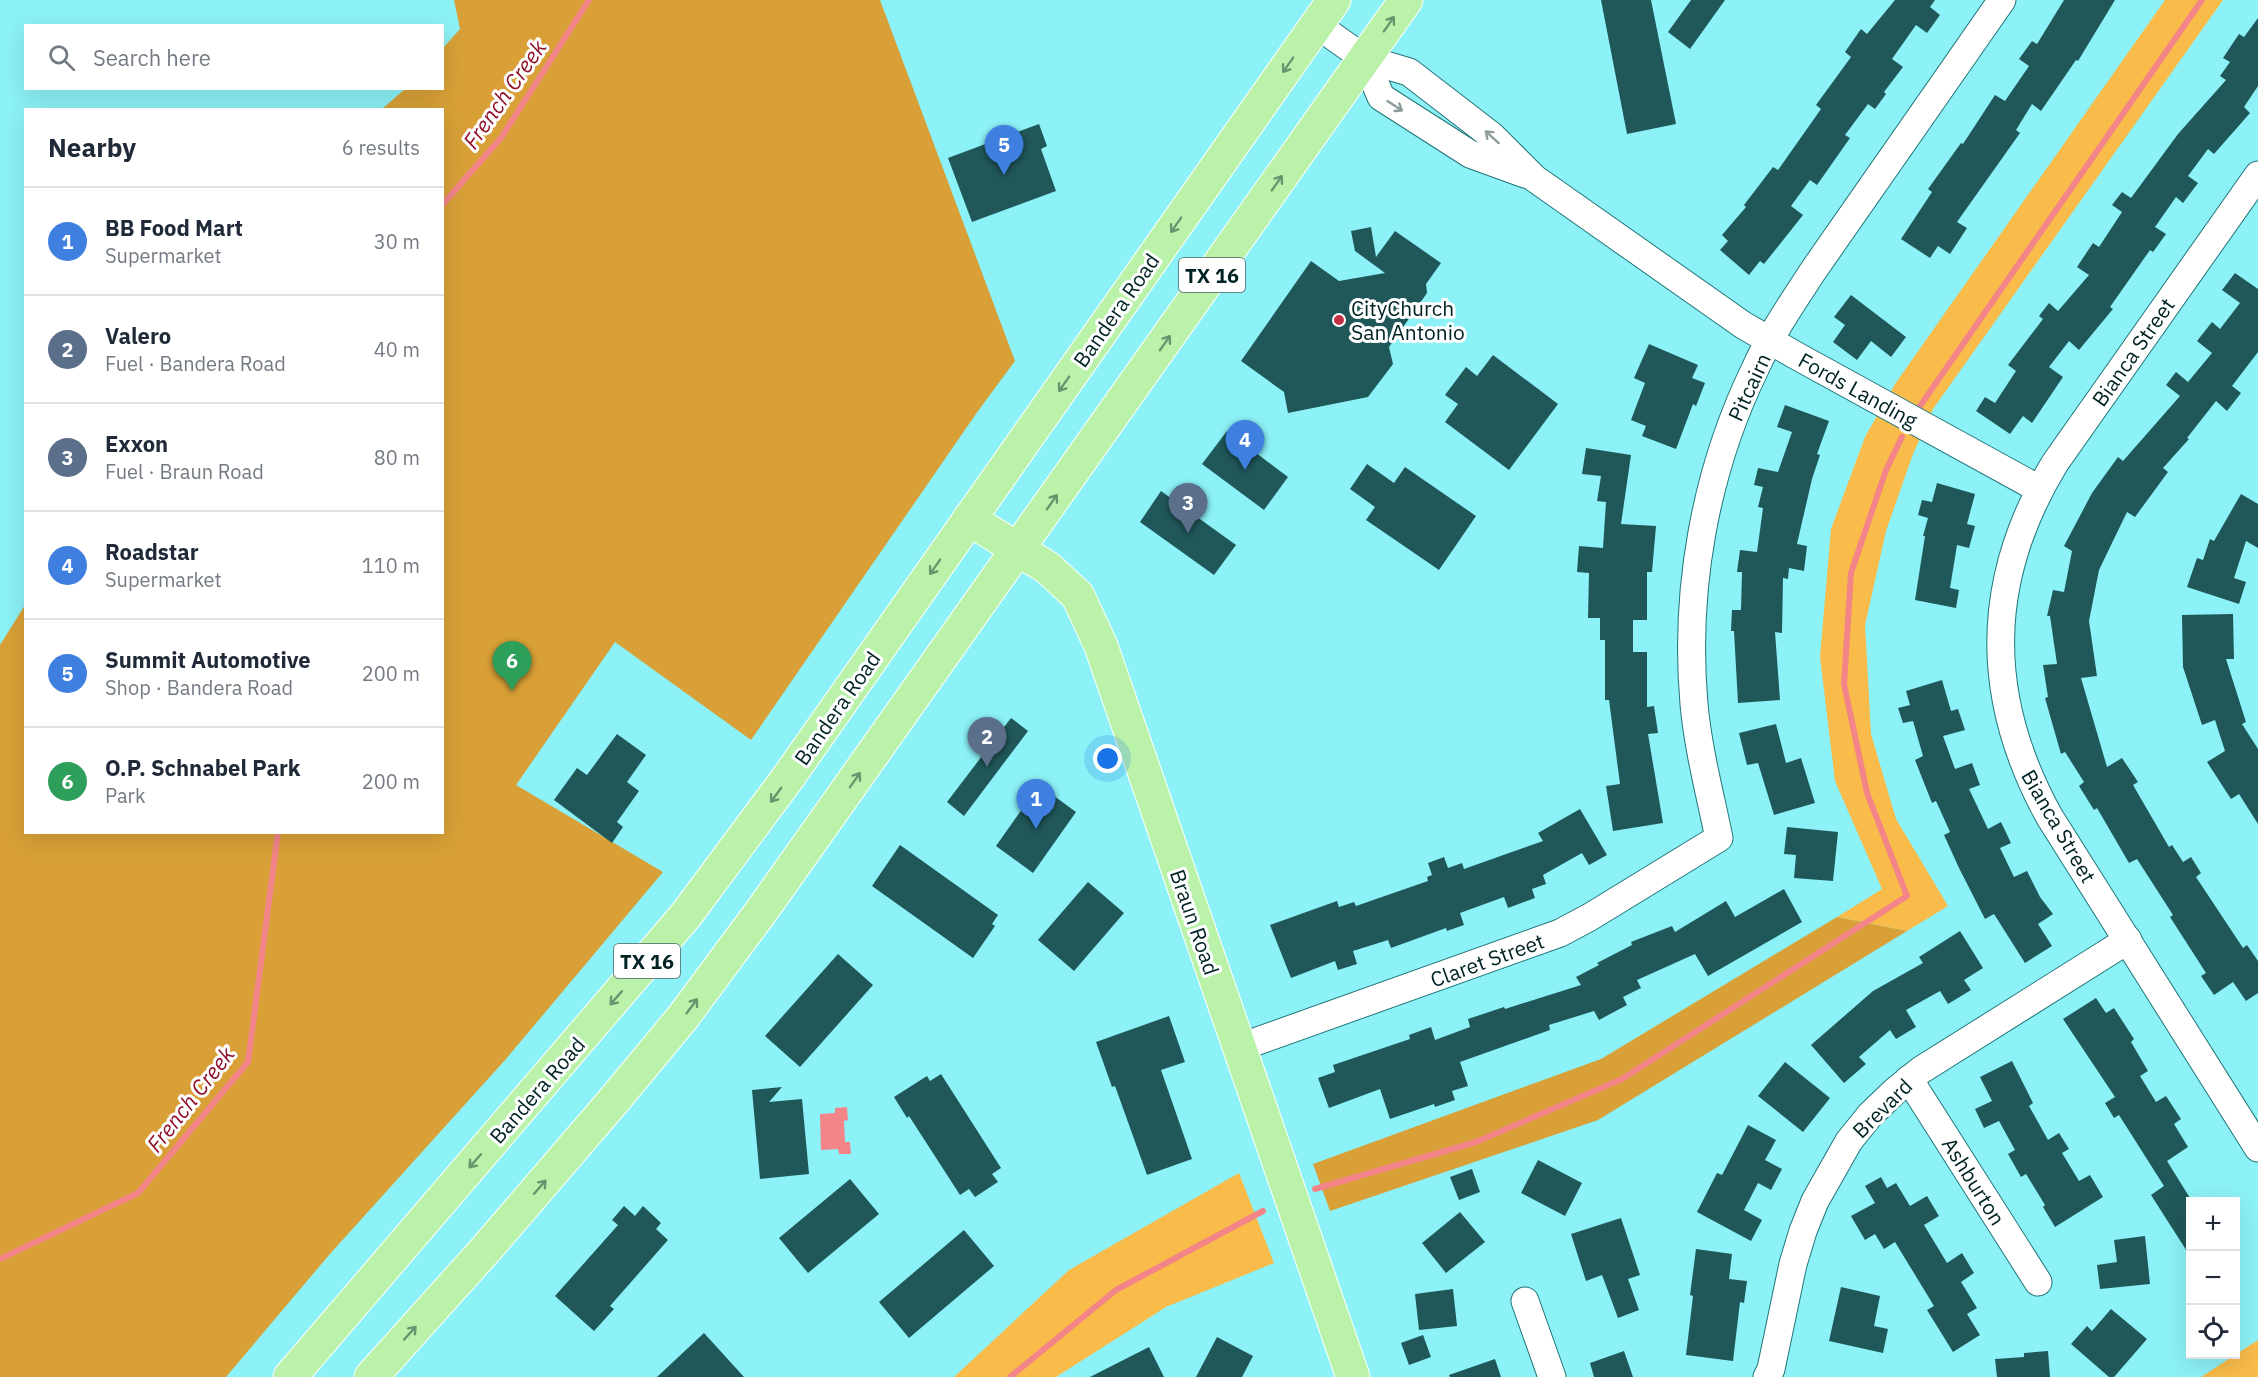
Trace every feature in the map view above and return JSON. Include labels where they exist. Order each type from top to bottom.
[{"type":"main road","name":"TX 16","points":[[371,1377],[554,1170],[683,1017],[763,909],[1019,550],[1406,0]]},
{"type":"main road","name":"Bandera Road","points":[[290,1377],[686,915],[787,779],[1325,12]]},
{"type":"main road","name":"Braun Road","points":[[969,519],[1048,568],[1078,596],[1101,646],[1353,1377]]},
{"type":"street","name":"Pitcairn","points":[[1719,838],[1694,705],[1691,639],[1696,572],[1706,507],[1724,442],[1752,373],[1813,271],[2002,0]]},
{"type":"street","name":"Fords Landing","points":[[1325,12],[1365,59],[1381,97],[1470,154],[1534,178]]},
{"type":"street","name":"Fords Landing","points":[[1365,59],[1409,72],[1492,136],[1534,178],[1743,325],[2039,489]]},
{"type":"street","name":"Bianca Street","points":[[2258,175],[2249,208],[2062,453],[2039,489],[2017,543],[2005,587],[2000,655],[2010,722],[2019,754],[2033,786],[2049,816],[2258,1148]]},
{"type":"street","name":"Claret Street","points":[[1238,1048],[1560,933],[1719,838]]},
{"type":"street","name":"Brevard","points":[[1767,1377],[1771,1369],[1793,1264],[1803,1231],[1815,1201],[1849,1141],[1870,1115],[1909,1079],[2128,940]]},
{"type":"street","name":"Ashburton","points":[[1909,1079],[2038,1282]]},
{"type":"street","points":[[1525,1301],[1552,1377]]},
{"type":"shaded area","points":[[454,0],[880,0],[1015,361],[751,740],[615,642],[516,785],[663,872],[506,1059],[329,1255],[226,1377],[0,1377],[0,645],[24,607],[24,834],[444,834],[444,108],[383,108],[404,90],[444,90],[444,47],[460,29]]},
{"type":"shaded area","points":[[2165,0],[2223,0],[1933,409],[1913,454],[1886,531],[1865,625],[1871,734],[1896,819],[1948,906],[1907,931],[1837,917],[1882,889],[1835,781],[1820,657],[1831,529],[1865,437],[1895,384]]},
{"type":"shaded area","points":[[1837,917],[1907,931],[1598,1120],[1330,1211],[1313,1164],[1601,1059]]},
{"type":"shaded area","points":[[847,1107],[848,1120],[844,1121],[845,1142],[850,1142],[851,1154],[839,1154],[838,1149],[821,1150],[820,1114],[835,1113],[835,1108]]},
{"type":"shaded area","points":[[1239,1173],[1274,1263],[1166,1307],[1056,1377],[954,1377],[1069,1270]]},
{"type":"shaded area","points":[[2258,1340],[2258,1377],[2201,1377],[2229,1359],[2240,1359],[2240,1352]]},
{"type":"building","points":[[1601,0],[1651,0],[1676,124],[1627,134]]},
{"type":"building","points":[[1691,0],[1725,0],[1690,49],[1668,32]]},
{"type":"building","points":[[1895,0],[1935,0],[1930,7],[1940,15],[1927,33],[1916,25],[1892,59],[1903,67],[1884,92],[1886,94],[1875,109],[1868,104],[1845,135],[1850,138],[1817,185],[1810,180],[1791,206],[1803,215],[1764,264],[1760,261],[1749,275],[1720,250],[1728,241],[1722,235],[1746,207],[1744,205],[1773,167],[1778,170],[1821,109],[1816,105],[1851,57],[1845,52],[1861,29],[1867,34]]},
{"type":"building","points":[[2064,0],[2115,0],[2078,61],[2076,60],[2041,111],[2032,104],[2016,130],[2020,133],[1957,222],[1967,228],[1950,254],[1938,246],[1930,258],[1901,239],[1932,192],[1928,189],[1961,143],[1963,144],[1995,95],[2005,101],[2029,66],[2019,59],[2032,41],[2037,44]]},
{"type":"building","points":[[2258,18],[2258,86],[2244,107],[2250,113],[2214,154],[2208,149],[2188,176],[2198,183],[2183,203],[2176,197],[2155,227],[2166,234],[2153,252],[2150,250],[2110,307],[2113,309],[2079,350],[2069,341],[2049,367],[2063,377],[2032,423],[2023,416],[2010,434],[1976,411],[1985,397],[1995,403],[2016,371],[2008,365],[2043,319],[2039,316],[2049,303],[2058,311],[2089,275],[2077,267],[2093,243],[2099,247],[2122,212],[2112,205],[2122,192],[2131,198],[2178,134],[2226,80],[2220,76],[2230,62],[2223,58],[2239,34],[2244,37]]},
{"type":"building","points":[[1039,124],[1047,146],[1041,149],[1056,191],[972,222],[948,158]]},
{"type":"building","name":"CityChurch San Antonio","points":[[1371,227],[1376,257],[1395,231],[1441,263],[1426,284],[1427,293],[1389,347],[1393,364],[1368,397],[1288,413],[1284,392],[1241,361],[1311,261],[1339,281],[1385,273],[1355,251],[1351,231]]},
{"type":"building","points":[[2235,273],[2258,289],[2258,352],[2232,386],[2241,393],[2227,411],[2216,401],[2187,438],[2189,439],[2163,468],[2168,472],[2135,517],[2127,512],[2099,570],[2089,621],[2097,676],[2081,678],[2107,767],[2122,758],[2138,782],[2133,785],[2169,847],[2172,845],[2183,862],[2191,857],[2201,873],[2196,877],[2243,948],[2247,945],[2258,961],[2258,993],[2246,1001],[2233,982],[2214,995],[2201,976],[2206,973],[2170,917],[2173,915],[2137,859],[2129,863],[2097,808],[2094,810],[2079,786],[2084,782],[2065,752],[2061,754],[2045,698],[2048,697],[2043,665],[2057,664],[2050,616],[2047,616],[2053,590],[2064,592],[2072,551],[2064,546],[2092,493],[2118,457],[2123,461],[2180,396],[2166,385],[2176,372],[2188,382],[2212,353],[2197,341],[2212,322],[2220,329],[2240,303],[2222,290]]},
{"type":"building","points":[[1851,295],[1906,337],[1891,357],[1871,341],[1857,360],[1833,342],[1845,325],[1834,317]]},
{"type":"building","points":[[1649,344],[1698,365],[1692,378],[1705,383],[1696,406],[1693,404],[1676,449],[1642,436],[1646,426],[1631,420],[1645,383],[1634,378]]},
{"type":"building","points":[[1493,355],[1558,404],[1509,470],[1445,422],[1458,404],[1445,395],[1466,367],[1477,376]]},
{"type":"building","points":[[1785,405],[1829,421],[1817,454],[1820,455],[1797,544],[1807,546],[1804,571],[1789,568],[1788,579],[1783,578],[1782,633],[1775,632],[1780,700],[1738,703],[1734,631],[1731,631],[1732,610],[1741,610],[1742,572],[1737,572],[1740,550],[1757,552],[1763,508],[1758,507],[1763,487],[1754,485],[1758,468],[1778,472],[1792,432],[1777,427]]},
{"type":"building","points":[[1227,431],[1288,477],[1264,510],[1202,464]]},
{"type":"building","points":[[1586,448],[1631,455],[1621,524],[1656,526],[1652,572],[1647,572],[1647,620],[1633,620],[1633,652],[1647,652],[1647,707],[1654,706],[1658,733],[1648,734],[1663,823],[1613,831],[1606,786],[1620,784],[1609,700],[1605,700],[1605,640],[1600,640],[1600,618],[1588,618],[1589,573],[1577,572],[1579,546],[1603,548],[1606,502],[1597,501],[1601,476],[1582,474]]},
{"type":"building","points":[[1367,464],[1394,483],[1405,467],[1476,516],[1439,570],[1366,520],[1375,507],[1350,489]]},
{"type":"building","points":[[1937,483],[1975,494],[1967,524],[1975,526],[1969,548],[1957,545],[1950,588],[1959,590],[1956,608],[1915,600],[1925,536],[1923,536],[1928,518],[1918,515],[1922,500],[1932,502]]},
{"type":"building","points":[[1161,491],[1236,545],[1214,575],[1140,522]]},
{"type":"building","points":[[2241,494],[2258,504],[2258,548],[2246,541],[2234,578],[2246,582],[2239,604],[2187,587],[2197,558],[2203,560],[2210,539],[2214,541]]},
{"type":"building","points":[[2233,614],[2234,659],[2226,659],[2246,722],[2242,724],[2258,749],[2258,824],[2239,794],[2231,799],[2207,762],[2225,751],[2215,720],[2202,725],[2183,667],[2182,615]]},
{"type":"building","points":[[1942,680],[1951,711],[1958,709],[1965,730],[1943,736],[1955,769],[1972,763],[1980,785],[1969,789],[1988,829],[2001,822],[2011,843],[2000,848],[2014,877],[2027,871],[2040,897],[2053,914],[2038,924],[2052,946],[2025,963],[1994,914],[1985,919],[1959,868],[1944,835],[1950,832],[1936,801],[1932,803],[1915,760],[1923,756],[1913,721],[1903,723],[1898,708],[1910,705],[1906,691]]},
{"type":"building","points":[[1011,718],[1028,731],[964,816],[947,802]]},
{"type":"building","points":[[1776,724],[1786,763],[1801,758],[1815,803],[1774,815],[1758,763],[1747,765],[1739,733]]},
{"type":"building","points":[[617,734],[646,755],[627,782],[639,791],[617,822],[623,827],[612,843],[554,800],[577,768],[587,775]]},
{"type":"building","points":[[1039,785],[1076,812],[1033,873],[996,846]]},
{"type":"building","points":[[1580,809],[1607,855],[1589,865],[1582,853],[1543,875],[1546,884],[1532,889],[1535,898],[1508,908],[1504,897],[1460,913],[1464,925],[1447,931],[1446,928],[1391,948],[1388,940],[1353,951],[1357,964],[1338,970],[1335,961],[1291,978],[1270,925],[1337,901],[1339,907],[1354,902],[1356,906],[1428,881],[1427,877],[1432,875],[1428,863],[1444,857],[1448,868],[1462,863],[1464,869],[1543,841],[1538,833]]},
{"type":"building","points":[[1787,827],[1838,832],[1833,881],[1794,878],[1796,855],[1784,854]]},
{"type":"building","points":[[900,845],[998,915],[992,924],[995,926],[973,958],[872,886]]},
{"type":"building","points":[[1088,882],[1124,913],[1074,971],[1038,940]]},
{"type":"building","points":[[1784,889],[1802,922],[1708,976],[1695,954],[1637,980],[1641,988],[1623,997],[1627,1005],[1599,1020],[1594,1011],[1549,1025],[1550,1030],[1460,1062],[1468,1086],[1452,1091],[1455,1100],[1435,1107],[1434,1104],[1390,1119],[1380,1089],[1329,1108],[1318,1078],[1335,1072],[1333,1065],[1410,1039],[1409,1035],[1431,1027],[1435,1040],[1470,1027],[1468,1019],[1581,985],[1576,977],[1632,945],[1631,942],[1672,926],[1675,932],[1726,901],[1735,917]]},
{"type":"building","points":[[1960,931],[1983,968],[1964,980],[1971,990],[1948,1004],[1940,991],[1906,1010],[1916,1027],[1896,1039],[1890,1030],[1859,1057],[1866,1064],[1844,1083],[1811,1045],[1873,991],[1923,963],[1919,957]]},
{"type":"building","points":[[838,954],[873,985],[800,1067],[765,1036]]},
{"type":"building","points":[[2096,998],[2106,1013],[2114,1008],[2134,1039],[2131,1042],[2148,1071],[2140,1076],[2156,1102],[2166,1096],[2181,1119],[2174,1124],[2188,1147],[2167,1161],[2189,1197],[2186,1197],[2186,1250],[2151,1195],[2164,1186],[2119,1115],[2114,1118],[2105,1103],[2115,1097],[2063,1019]]},
{"type":"building","points":[[1169,1016],[1185,1062],[1161,1070],[1192,1159],[1147,1175],[1115,1086],[1112,1087],[1096,1042]]},
{"type":"building","points":[[2012,1061],[2033,1103],[2029,1106],[2048,1140],[2059,1133],[2069,1149],[2062,1153],[2079,1181],[2090,1175],[2103,1197],[2055,1227],[2026,1174],[2021,1177],[2008,1154],[2015,1150],[1999,1121],[1984,1128],[1975,1109],[1992,1101],[1980,1077]]},
{"type":"building","points":[[1785,1062],[1830,1098],[1803,1132],[1758,1096]]},
{"type":"building","points":[[941,1074],[1001,1168],[992,1174],[998,1182],[975,1197],[969,1189],[960,1195],[909,1116],[907,1118],[894,1097],[927,1076],[930,1081]]},
{"type":"building","points":[[782,1087],[769,1102],[802,1099],[809,1174],[760,1179],[752,1090]]},
{"type":"building","points":[[1748,1125],[1776,1140],[1765,1160],[1782,1169],[1771,1190],[1758,1183],[1744,1210],[1762,1220],[1751,1241],[1697,1212],[1717,1173],[1722,1175]]},
{"type":"building","points":[[1538,1160],[1582,1183],[1565,1216],[1521,1193]]},
{"type":"building","points":[[1472,1169],[1480,1192],[1459,1200],[1450,1177]]},
{"type":"building","points":[[1881,1177],[1887,1188],[1896,1183],[1910,1206],[1927,1196],[1939,1216],[1924,1225],[1947,1263],[1962,1253],[1974,1273],[1961,1282],[1977,1308],[1967,1314],[1980,1335],[1953,1352],[1927,1310],[1934,1306],[1895,1242],[1884,1249],[1875,1234],[1865,1240],[1851,1216],[1875,1203],[1865,1186]]},
{"type":"building","points":[[850,1179],[879,1214],[808,1273],[779,1238]]},
{"type":"building","points":[[624,1206],[635,1216],[643,1206],[661,1223],[656,1229],[668,1240],[610,1306],[614,1309],[594,1331],[555,1296],[618,1225],[612,1220]]},
{"type":"building","points":[[1460,1212],[1485,1242],[1446,1273],[1422,1243]]},
{"type":"building","points":[[1621,1218],[1640,1275],[1628,1279],[1639,1310],[1618,1318],[1602,1275],[1586,1281],[1571,1234]]},
{"type":"building","points":[[964,1230],[994,1266],[909,1338],[879,1302]]},
{"type":"building","points":[[2145,1236],[2150,1284],[2100,1289],[2097,1265],[2117,1262],[2114,1240]]},
{"type":"building","points":[[1696,1249],[1732,1254],[1729,1279],[1747,1281],[1744,1303],[1740,1302],[1733,1361],[1686,1355]]},
{"type":"building","points":[[1841,1287],[1880,1296],[1874,1326],[1888,1329],[1883,1353],[1829,1341]]},
{"type":"building","points":[[1453,1289],[1457,1326],[1419,1330],[1415,1294]]},
{"type":"building","points":[[2111,1309],[2147,1339],[2114,1377],[2109,1377],[2071,1344],[2087,1326],[2092,1331]]},
{"type":"building","points":[[704,1333],[744,1377],[657,1377]]},
{"type":"building","points":[[1423,1335],[1431,1357],[1409,1365],[1401,1343]]},
{"type":"building","points":[[1217,1337],[1253,1356],[1242,1377],[1196,1377]]},
{"type":"building","points":[[1149,1347],[1164,1377],[1090,1377]]},
{"type":"building","points":[[1624,1351],[1633,1377],[1594,1377],[1590,1363]]},
{"type":"building","points":[[2048,1351],[2050,1377],[1997,1377],[1995,1359],[2024,1357],[2024,1353]]},
{"type":"building","points":[[1495,1359],[1501,1377],[1450,1377],[1449,1375]]},
{"type":"waterway","name":"French Creek","points":[[444,203],[501,138],[589,0]]},
{"type":"waterway","points":[[1920,406],[2202,0]]},
{"type":"waterway","points":[[1315,1189],[1476,1142],[1622,1079],[1907,896],[1867,793],[1844,684],[1851,573],[1886,470],[1902,437]]},
{"type":"waterway","name":"French Creek","points":[[0,1259],[138,1193],[248,1062],[278,834]]},
{"type":"waterway","points":[[1010,1377],[1116,1290],[1263,1211]]},
{"type":"place","name":"Summit Automotive","points":[[1004,175]]},
{"type":"place","name":"CityChurch San Antonio","points":[[1339,320]]},
{"type":"place","name":"Roadstar","points":[[1245,470]]},
{"type":"place","name":"Exxon","points":[[1188,533]]},
{"type":"place","name":"O.P. Schnabel Park","points":[[512,691]]},
{"type":"place","name":"Valero","points":[[987,767]]},
{"type":"place","name":"BB Food Mart","points":[[1036,829]]}]
